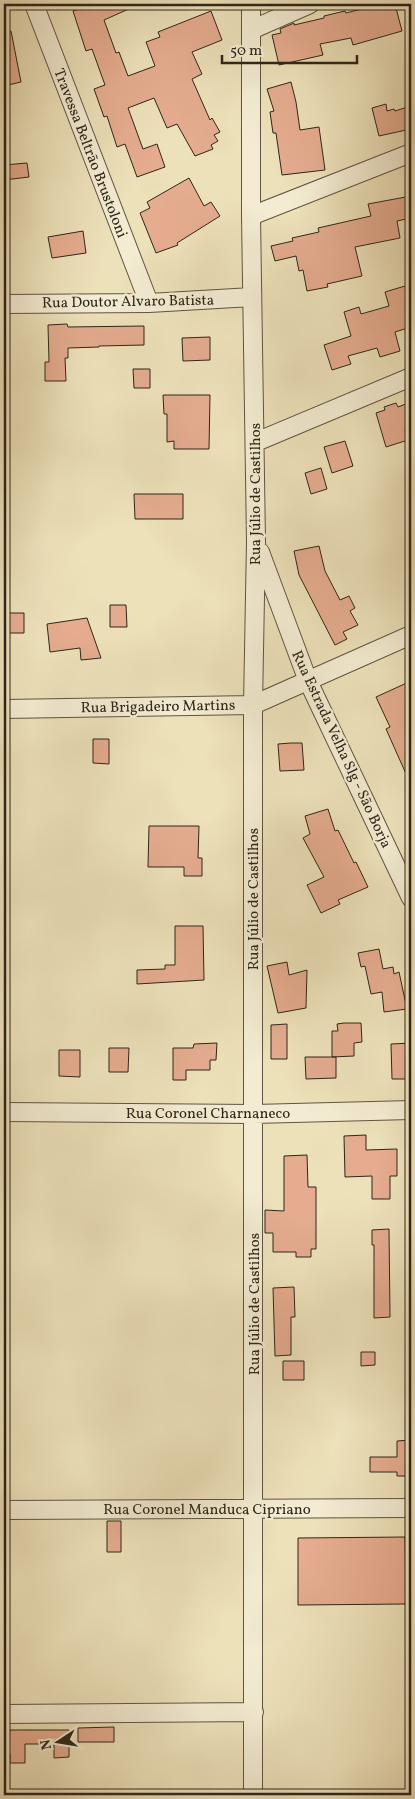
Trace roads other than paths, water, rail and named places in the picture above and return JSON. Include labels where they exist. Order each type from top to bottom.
[{"type":"street","name":"Travessa Beltrão Brustoloni","points":[[34,4],[149,303]]},
{"type":"street","name":"Rua Júlio de Castilhos","points":[[252,4],[251,216],[256,442],[253,705],[254,1795]]},
{"type":"street","points":[[251,30],[310,4]]},
{"type":"street","points":[[251,216],[411,153]]},
{"type":"street","name":"Rua Doutor Alvaro Batista","points":[[4,304],[149,303],[252,297]]},
{"type":"street","points":[[256,442],[411,376]]},
{"type":"street","name":"Rua Estrada Velha Slg - São Borja","points":[[256,542],[308,681],[411,898]]},
{"type":"street","name":"Rua Brigadeiro Martins","points":[[4,708],[253,705],[411,635]]},
{"type":"street","name":"Rua Coronel Charnaneco","points":[[4,1112],[253,1114],[411,1110]]},
{"type":"street","name":"Rua Coronel Manduca Cipriano","points":[[4,1510],[411,1508]]},
{"type":"street","points":[[4,1714],[254,1712]]}]
